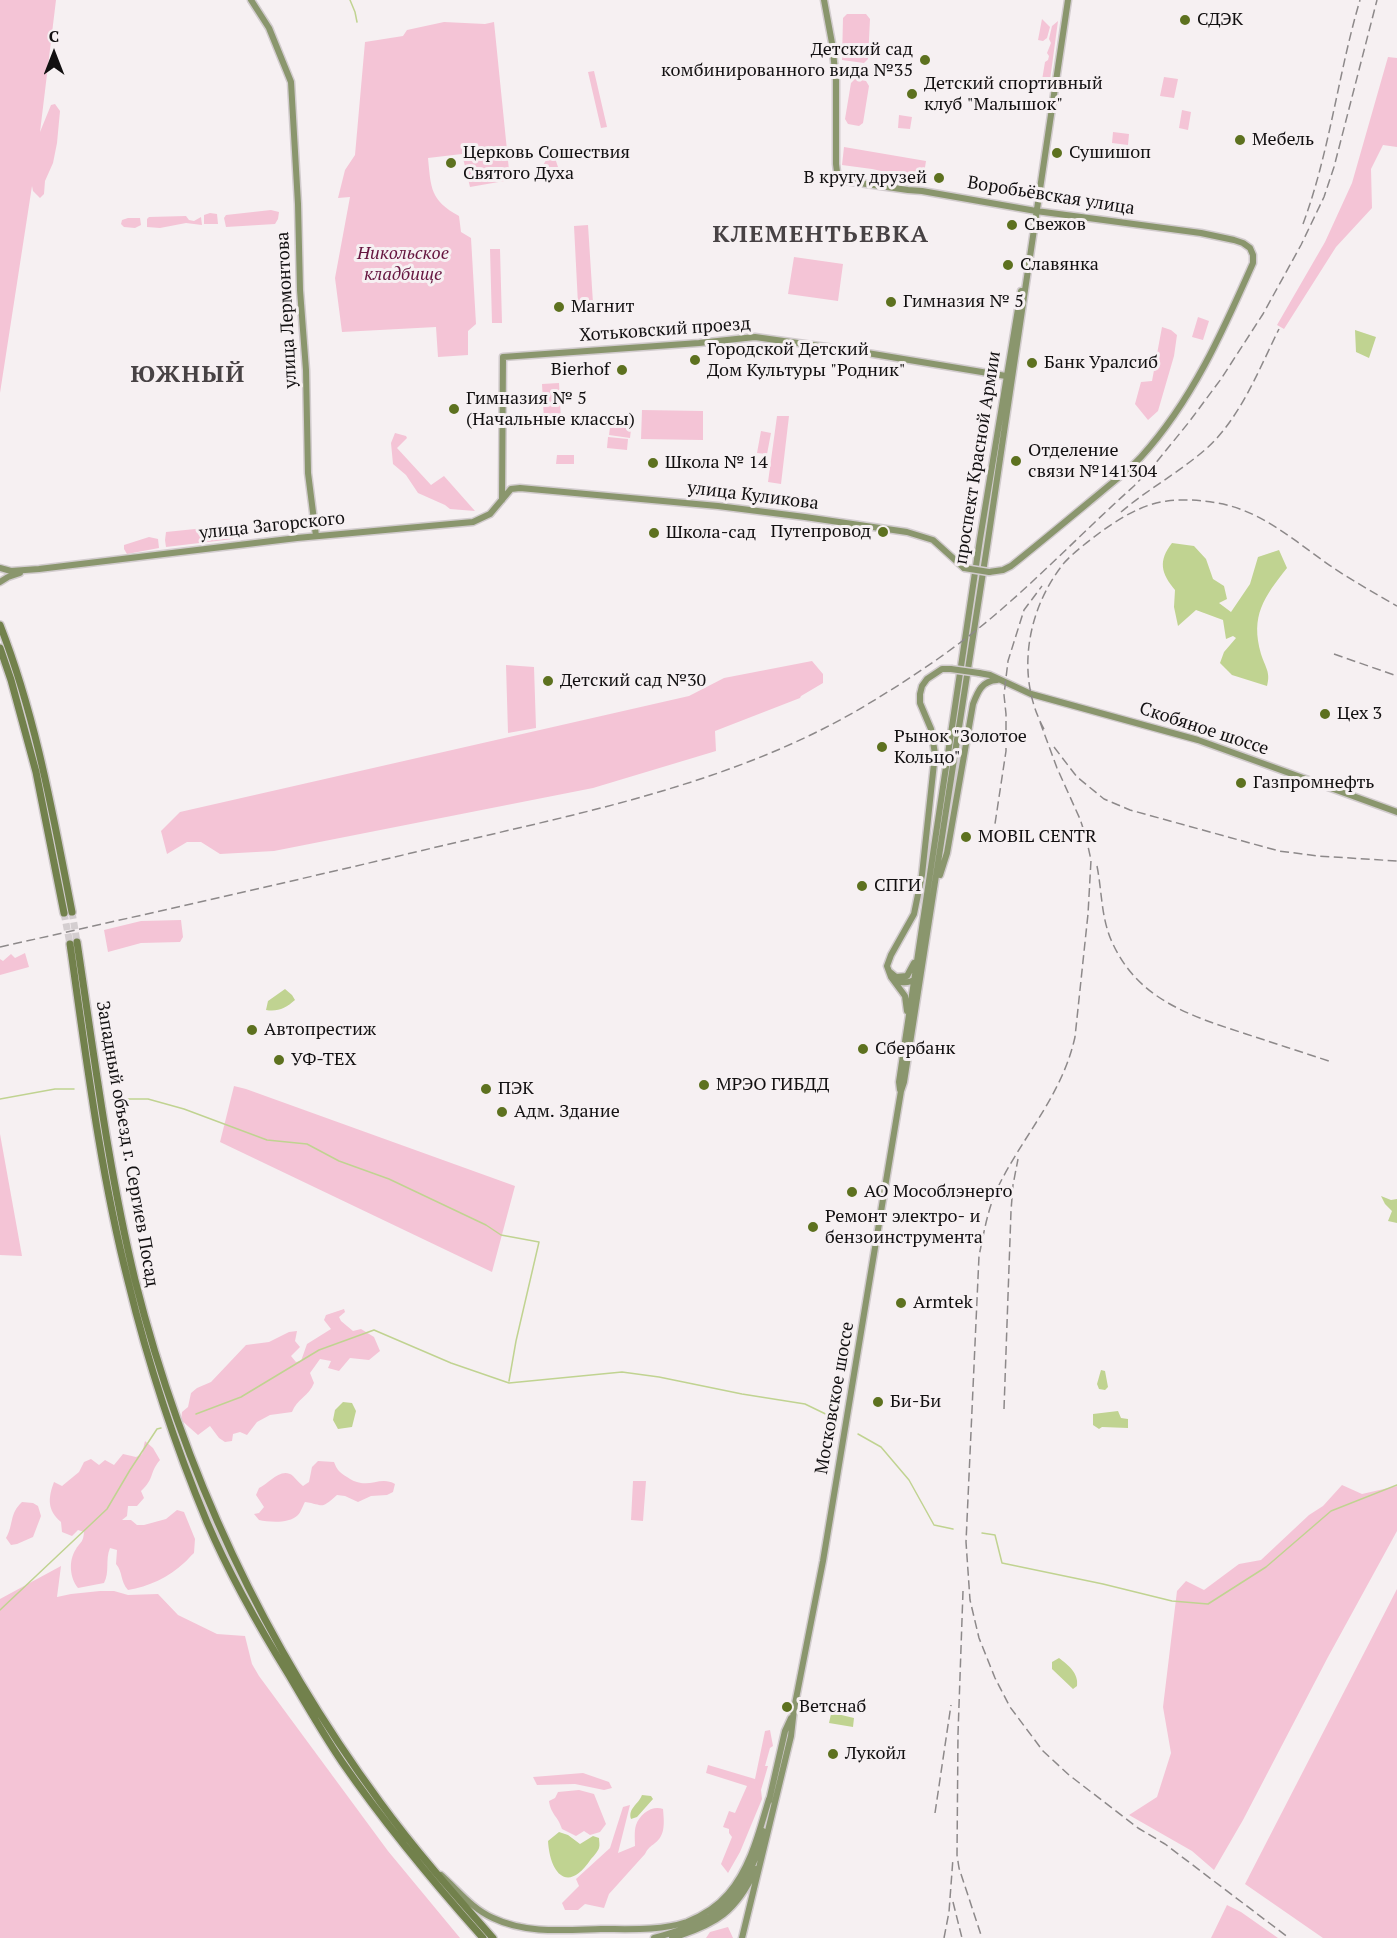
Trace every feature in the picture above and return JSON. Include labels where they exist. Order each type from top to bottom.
[{"type":"main road","name":"улица Лермонтова","points":[[251,0],[269,28],[291,82],[300,290],[306,370],[308,473],[316,536]]},
{"type":"main road","name":"Воробьёвская улица","points":[[824,0],[836,80],[838,180],[1212,235],[1243,243],[1250,248],[1253,255],[1253,262],[1232,311],[1191,391],[1158,438],[1139,459],[1011,566],[989,572],[962,566]]},
{"type":"main road","name":"проспект Красной Армии","points":[[958,712],[1036,223],[1036,210],[1068,0]]},
{"type":"main road","name":"проспект Красной Армии","points":[[958,712],[1006,376],[1032,222],[1036,210]]},
{"type":"main road","name":"Хотьковский проезд","points":[[502,501],[503,357],[755,338],[1006,376]]},
{"type":"main road","name":"улица Куликова","points":[[502,501],[511,489],[520,488],[673,501],[799,516],[922,536],[933,540],[962,566]]},
{"type":"main road","name":"улица Загорского","points":[[39,569],[316,536],[473,522],[490,514],[502,501]]},
{"type":"main road","points":[[0,568],[11,571],[39,569]]},
{"type":"main road","points":[[0,582],[8,577],[39,569]]},
{"type":"main road","points":[[0,625],[18,678],[43,771],[68,912],[36,772],[0,648]]},
{"type":"main road","name":"Скобяное шоссе","points":[[888,969],[888,962],[914,914],[918,900],[935,761],[934,741],[920,704],[920,694],[927,679],[942,669],[979,673],[1031,694],[1198,740],[1397,812]]},
{"type":"main road","points":[[932,911],[947,854],[973,704],[984,684],[1000,680]]},
{"type":"main road","name":"Московское шоссе","points":[[901,1091],[899,1082],[908,1024],[932,911],[958,712]]},
{"type":"main road","name":"Московское шоссе","points":[[764,1853],[791,1736],[794,1709],[823,1561],[904,1082],[917,979],[918,949],[958,712]]},
{"type":"main road","name":"Западный объезд г. Сергиев Посад","points":[[483,1938],[433,1881],[375,1808],[342,1761],[267,1640],[237,1585],[208,1524],[160,1394],[128,1281],[104,1163],[73,943],[111,1162],[135,1278],[152,1343],[181,1432],[220,1532],[281,1648],[349,1759],[428,1864],[493,1938]]},
{"type":"main road","name":"Московское шоссе","points":[[888,969],[896,977],[907,976],[918,949]]},
{"type":"main road","points":[[888,969],[892,977],[899,982],[917,979]]},
{"type":"main road","points":[[888,969],[905,996],[908,1024]]},
{"type":"main road","name":"Московское шоссе","points":[[654,1938],[704,1921],[718,1912],[747,1878],[760,1842],[785,1731],[794,1709]]},
{"type":"main road","points":[[428,1864],[482,1912],[519,1927],[549,1930],[665,1927],[701,1916],[715,1907],[728,1894],[749,1860],[769,1798]]},
{"type":"main road","points":[[672,1938],[705,1926],[721,1917],[734,1905],[746,1890],[764,1853]]},
{"type":"main road","points":[[742,1938],[764,1853]]},
{"type":"green space","points":[[0,0],[56,0],[40,132],[51,105],[55,104],[60,111],[53,163],[45,181],[44,194],[40,198],[33,191],[32,186],[0,393]]},
{"type":"green space","points":[[847,14],[866,14],[870,19],[868,59],[864,63],[842,60],[843,18]]},
{"type":"green space","points":[[1042,19],[1050,27],[1047,38],[1043,41],[1038,40]]},
{"type":"green space","points":[[1058,21],[1050,80],[1042,80],[1045,62],[1049,56],[1047,53],[1051,43],[1049,39],[1052,26]]},
{"type":"green space","name":"Никольское кладбище","points":[[444,22],[485,24],[494,22],[510,180],[470,187],[462,154],[428,158],[431,185],[437,199],[459,216],[461,232],[471,238],[476,324],[468,331],[468,355],[438,357],[436,327],[342,332],[335,278],[350,197],[338,198],[345,170],[355,155],[365,42],[403,36],[407,30]]},
{"type":"green space","points":[[1388,57],[1397,58],[1397,147],[1383,145],[1371,169],[1372,208],[1336,247],[1284,329],[1277,325],[1325,242],[1352,183]]},
{"type":"green space","points":[[594,71],[607,127],[601,128],[588,72]]},
{"type":"green space","points":[[1164,77],[1178,79],[1174,98],[1160,96]]},
{"type":"green space","points":[[855,79],[866,81],[869,86],[863,123],[859,126],[848,124],[845,119],[851,83]]},
{"type":"green space","points":[[1182,110],[1191,112],[1188,130],[1179,128]]},
{"type":"green space","points":[[899,115],[912,117],[910,129],[898,128]]},
{"type":"green space","points":[[1113,132],[1129,134],[1128,145],[1112,143]]},
{"type":"green space","points":[[844,147],[926,161],[923,180],[842,165]]},
{"type":"green space","points":[[552,149],[559,170],[539,173]]},
{"type":"green space","points":[[271,210],[279,212],[275,224],[226,227],[224,218],[226,215]]},
{"type":"green space","points":[[217,214],[218,224],[204,224],[204,215]]},
{"type":"green space","points":[[186,216],[189,220],[194,221],[201,217],[202,225],[186,223],[160,228],[147,227],[149,217]]},
{"type":"green space","points":[[140,218],[141,225],[135,228],[124,227],[121,224],[122,220]]},
{"type":"green space","points":[[588,225],[593,303],[578,304],[574,226]]},
{"type":"green space","points":[[490,249],[500,249],[502,323],[492,323]]},
{"type":"green space","points":[[794,257],[843,264],[838,301],[788,294]]},
{"type":"green space","points":[[1198,317],[1209,321],[1203,340],[1192,337]]},
{"type":"green space","points":[[1162,327],[1177,335],[1174,356],[1158,411],[1148,420],[1135,404],[1141,382],[1152,381]]},
{"type":"green space","points":[[559,383],[561,420],[544,421],[542,384]]},
{"type":"green space","points":[[642,410],[703,411],[703,440],[641,439]]},
{"type":"green space","points":[[777,416],[789,416],[781,484],[768,482]]},
{"type":"green space","points":[[611,419],[632,421],[630,438],[609,435]]},
{"type":"green space","points":[[761,431],[771,433],[767,454],[757,453]]},
{"type":"green space","points":[[395,433],[406,436],[407,438],[397,448],[431,485],[444,476],[475,511],[450,509],[418,493],[406,475],[393,464],[391,443]]},
{"type":"green space","points":[[608,437],[628,439],[627,450],[607,448]]},
{"type":"green space","points":[[557,455],[574,455],[574,464],[556,464]]},
{"type":"green space","points":[[233,527],[235,536],[233,539],[166,547],[166,532]]},
{"type":"green space","points":[[149,537],[158,539],[159,548],[127,554],[124,545]]},
{"type":"green space","points":[[812,661],[823,674],[823,683],[800,698],[715,731],[716,751],[593,788],[274,851],[220,854],[201,842],[187,842],[167,854],[161,831],[180,812],[689,696],[724,678]]},
{"type":"green space","points":[[506,665],[534,667],[536,728],[508,733]]},
{"type":"green space","points":[[181,920],[183,937],[180,942],[141,943],[108,952],[104,930],[141,921]]},
{"type":"green space","points":[[25,953],[29,967],[0,975],[0,959],[3,961],[11,954],[15,958]]},
{"type":"green space","points":[[234,1086],[515,1186],[492,1272],[220,1142]]},
{"type":"green space","points":[[0,1134],[22,1256],[0,1255]]},
{"type":"green space","points":[[344,1309],[345,1312],[339,1317],[341,1321],[353,1331],[361,1329],[374,1337],[380,1351],[369,1360],[350,1358],[339,1371],[328,1368],[331,1361],[320,1359],[310,1373],[314,1383],[312,1387],[292,1412],[270,1415],[257,1422],[247,1435],[240,1432],[233,1434],[232,1441],[225,1442],[219,1438],[210,1426],[198,1435],[181,1420],[182,1412],[188,1407],[191,1393],[211,1382],[246,1345],[269,1342],[289,1332],[297,1331],[295,1341],[300,1347],[291,1356],[296,1362],[301,1361],[307,1344],[331,1329],[324,1320],[326,1315]]},
{"type":"green space","points":[[145,1441],[153,1448],[160,1460],[141,1491],[144,1498],[137,1506],[128,1506],[127,1516],[122,1520],[131,1520],[137,1525],[144,1525],[166,1519],[177,1510],[184,1512],[195,1539],[194,1553],[178,1568],[158,1581],[128,1590],[116,1564],[117,1550],[110,1548],[104,1583],[78,1588],[72,1574],[71,1564],[73,1554],[84,1532],[78,1530],[72,1536],[62,1532],[61,1522],[53,1513],[50,1504],[54,1482],[62,1486],[79,1472],[84,1462],[91,1459],[99,1465],[105,1460],[114,1465],[123,1454],[136,1457],[142,1454]]},
{"type":"green space","points":[[318,1461],[334,1462],[341,1473],[357,1482],[391,1482],[395,1484],[393,1492],[387,1495],[371,1496],[358,1502],[337,1495],[322,1505],[305,1502],[298,1515],[290,1520],[273,1522],[259,1520],[254,1514],[259,1513],[264,1507],[256,1495],[259,1488],[284,1473],[293,1476],[303,1486],[309,1482],[312,1467]]},
{"type":"green space","points":[[633,1481],[646,1481],[643,1521],[631,1520]]},
{"type":"green space","points":[[1342,1485],[1362,1494],[1397,1486],[1397,1531],[1214,1870],[1192,1851],[1129,1815],[1157,1797],[1171,1753],[1163,1707],[1177,1591],[1186,1581],[1204,1590],[1239,1564],[1261,1560],[1309,1515],[1323,1506]]},
{"type":"green space","points":[[22,1502],[38,1506],[41,1516],[33,1537],[11,1545],[6,1538],[13,1515]]},
{"type":"green space","points":[[61,1566],[57,1597],[100,1591],[114,1591],[128,1595],[158,1594],[178,1615],[217,1634],[245,1636],[252,1664],[259,1676],[388,1851],[460,1938],[0,1938],[0,1599]]},
{"type":"green space","points":[[1397,1589],[1397,1938],[1323,1938],[1245,1884]]},
{"type":"green space","points":[[770,1730],[773,1746],[770,1748],[765,1766],[768,1766],[761,1790],[762,1799],[740,1852],[728,1873],[721,1864],[732,1837],[729,1829],[723,1827],[729,1811],[735,1813],[747,1786],[706,1773],[708,1765],[755,1779],[765,1731]]},
{"type":"green space","points":[[583,1773],[609,1782],[612,1788],[604,1790],[575,1784],[537,1785],[533,1777]]},
{"type":"green space","points":[[579,1790],[594,1794],[606,1824],[600,1832],[590,1835],[584,1831],[576,1836],[562,1829],[551,1809],[549,1801],[555,1798],[558,1792]]},
{"type":"green space","points":[[630,1805],[618,1853],[635,1846],[638,1821],[643,1814],[655,1808],[663,1809],[664,1828],[659,1840],[648,1849],[609,1894],[604,1908],[585,1904],[578,1910],[565,1910],[562,1903],[579,1886],[576,1879],[610,1848],[623,1807]]},
{"type":"green space","points":[[1227,1905],[1241,1912],[1278,1938],[1211,1938]]},
{"type":"green space","points":[[728,1927],[733,1938],[706,1938],[710,1932]]},
{"type":"shaded area","points":[[1355,330],[1376,337],[1369,358],[1356,352]]},
{"type":"shaded area","points":[[1172,543],[1194,546],[1206,559],[1213,579],[1224,586],[1227,599],[1219,603],[1231,612],[1250,584],[1258,557],[1279,550],[1287,568],[1261,608],[1257,629],[1261,654],[1268,673],[1267,686],[1232,675],[1220,663],[1224,652],[1236,638],[1233,636],[1226,639],[1223,620],[1196,610],[1178,626],[1174,607],[1175,590],[1163,567],[1163,561]]},
{"type":"shaded area","points":[[285,989],[295,1000],[282,1009],[266,1010],[268,1001]]},
{"type":"shaded area","points":[[1381,1196],[1391,1200],[1397,1199],[1397,1223],[1388,1221],[1392,1211]]},
{"type":"shaded area","points":[[1101,1370],[1105,1371],[1108,1387],[1105,1390],[1099,1389],[1097,1384]]},
{"type":"shaded area","points":[[343,1402],[352,1403],[356,1411],[352,1427],[338,1429],[333,1420],[335,1410]]},
{"type":"shaded area","points":[[1118,1411],[1121,1418],[1128,1419],[1128,1428],[1102,1427],[1099,1429],[1093,1425],[1093,1414]]},
{"type":"shaded area","points":[[1059,1658],[1076,1677],[1077,1686],[1073,1689],[1052,1669],[1052,1662]]},
{"type":"shaded area","points":[[833,1713],[854,1718],[853,1727],[829,1723]]},
{"type":"shaded area","points":[[642,1795],[651,1796],[653,1799],[637,1817],[631,1819],[632,1809]]},
{"type":"shaded area","points":[[559,1832],[568,1835],[580,1844],[593,1836],[599,1838],[598,1851],[583,1870],[575,1876],[562,1876],[552,1863],[548,1841]]},
{"type":"waterway","points":[[350,0],[357,22]]},
{"type":"waterway","points":[[0,1099],[55,1089],[74,1089]]},
{"type":"waterway","points":[[120,1099],[148,1099],[184,1109],[267,1140],[307,1144],[339,1161],[389,1179],[486,1225],[501,1235],[539,1242],[509,1381]]},
{"type":"waterway","points":[[196,1414],[241,1397],[319,1350],[374,1330],[451,1363],[509,1383],[622,1372],[805,1404],[838,1420]]},
{"type":"waterway","points":[[0,1610],[107,1509],[157,1429],[161,1428]]},
{"type":"waterway","points":[[858,1434],[881,1447],[909,1480],[934,1525],[953,1529]]},
{"type":"waterway","points":[[982,1533],[995,1535],[1002,1563],[1172,1601],[1208,1604],[1266,1567],[1331,1511],[1397,1485]]},
{"type":"tunnel","points":[[72,912],[77,942]]},
{"type":"tunnel","points":[[64,913],[70,944]]},
{"type":"railway","points":[[1303,224],[1320,169],[1360,0]]},
{"type":"railway","points":[[0,947],[276,885],[606,807],[660,792],[767,754],[819,731],[868,704],[934,662],[981,627],[1014,598],[1134,486],[1155,464],[1221,379],[1263,314],[1324,197],[1334,167],[1377,0]]},
{"type":"railway","points":[[1121,512],[1197,457],[1219,436],[1248,392],[1279,329]]},
{"type":"railway","points":[[1044,729],[1035,709],[1028,665],[1029,643],[1041,601],[1051,581],[1073,554],[1117,521],[1150,505],[1173,500],[1199,501],[1217,503],[1249,513],[1279,529],[1335,569],[1397,606]]},
{"type":"railway","points":[[993,837],[1006,751],[1004,695],[1008,661],[1024,610],[1042,586]]},
{"type":"railway","points":[[1334,654],[1397,676]]},
{"type":"railway","points":[[1040,722],[1086,837],[1091,860],[1088,914],[1075,1037],[1069,1058],[1052,1096],[995,1193],[979,1256],[966,1542],[970,1600],[979,1638],[995,1678],[1010,1707],[1043,1751],[1069,1775],[1138,1828],[1165,1844],[1289,1938]]},
{"type":"railway","points":[[1054,747],[1077,777],[1104,799],[1130,810],[1279,851],[1397,861]]},
{"type":"railway","points":[[1097,866],[1108,933],[1123,962],[1151,992],[1168,1003],[1206,1020],[1329,1061]]},
{"type":"railway","points":[[1004,1409],[1011,1211],[1018,1159]]},
{"type":"railway","points":[[963,1591],[957,1855],[959,1868],[982,1938]]},
{"type":"railway","points":[[935,1813],[951,1705]]},
{"type":"railway","points":[[944,1938],[949,1912],[953,1858]]},
{"type":"railway","points":[[953,1902],[962,1938]]},
{"type":"place","name":"СДЭК","points":[[1185,20]]},
{"type":"place","name":"Детский сад комбинированного вида №35","points":[[925,60]]},
{"type":"place","name":"Детский спортивный клуб \"Малышок\"","points":[[912,94]]},
{"type":"place","name":"Мебель","points":[[1240,140]]},
{"type":"place","name":"Сушишоп","points":[[1057,153]]},
{"type":"place","name":"Церковь Сошествия Святого Духа","points":[[451,163]]},
{"type":"place","name":"В кругу друзей","points":[[939,178]]},
{"type":"place","name":"Свежов","points":[[1012,225]]},
{"type":"place","name":"Славянка","points":[[1008,265]]},
{"type":"place","name":"Гимназия № 5","points":[[891,302]]},
{"type":"place","name":"Магнит","points":[[559,307]]},
{"type":"place","name":"Городской Детский Дом Культуры \"Родник\"","points":[[695,360]]},
{"type":"place","name":"Банк Уралсиб","points":[[1032,363]]},
{"type":"place","name":"Bierhof","points":[[622,370]]},
{"type":"place","name":"Гимназия № 5 (Начальные классы)","points":[[454,409]]},
{"type":"place","name":"Отделение связи №141304","points":[[1016,461]]},
{"type":"place","name":"Школа № 14","points":[[653,463]]},
{"type":"place","name":"Путепровод","points":[[883,532]]},
{"type":"place","name":"Школа-сад","points":[[654,533]]},
{"type":"place","name":"Детский сад №30","points":[[548,681]]},
{"type":"place","name":"Цех 3","points":[[1325,714]]},
{"type":"place","name":"Рынок \"Золотое Кольцо\"","points":[[882,747]]},
{"type":"place","name":"Газпромнефть","points":[[1241,783]]},
{"type":"place","name":"MOBIL CENTR","points":[[966,837]]},
{"type":"place","name":"СПГИ","points":[[862,886]]},
{"type":"place","name":"Автопрестиж","points":[[252,1030]]},
{"type":"place","name":"Сбербанк","points":[[863,1049]]},
{"type":"place","name":"УФ-ТЕХ","points":[[279,1060]]},
{"type":"place","name":"МРЭО ГИБДД","points":[[704,1085]]},
{"type":"place","name":"ПЭК","points":[[486,1089]]},
{"type":"place","name":"Адм. Здание","points":[[502,1112]]},
{"type":"place","name":"АО Мособлэнерго","points":[[852,1192]]},
{"type":"place","name":"Ремонт электро- и бензоинструмента","points":[[813,1227]]},
{"type":"place","name":"Armtek","points":[[901,1303]]},
{"type":"place","name":"Би-Би","points":[[878,1402]]},
{"type":"place","name":"Ветснаб","points":[[787,1707]]},
{"type":"place","name":"Лукойл","points":[[833,1754]]},
{"type":"district","name":"КЛЕМЕНТЬЕВКА","points":[[821,235]]},
{"type":"district","name":"ЮЖНЫЙ","points":[[188,375]]}]
